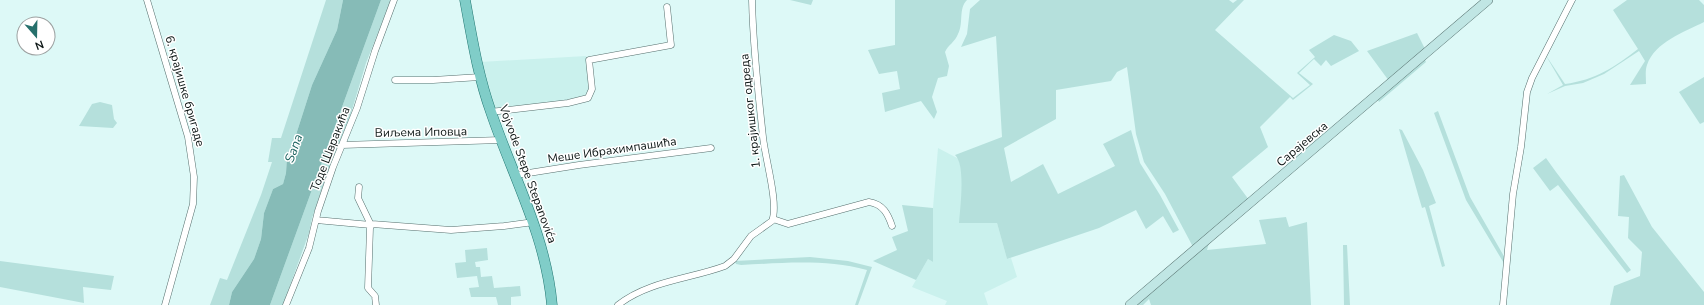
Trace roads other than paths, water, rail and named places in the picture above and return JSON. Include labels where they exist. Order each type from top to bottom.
[{"type":"main road","name":"Vojvode Stepe Stepanovića","points":[[465,0],[480,77],[490,112],[534,222],[548,271],[552,305]]},
{"type":"main road","name":"Сарајевска","points":[[1130,305],[1488,0]]},
{"type":"street","name":"6. крајишке бригаде","points":[[147,0],[188,137],[194,177],[193,204],[165,305]]},
{"type":"street","name":"Тоде Швракића","points":[[286,305],[309,248],[316,220],[342,145],[357,108],[394,0]]},
{"type":"street","name":"1. крајишког одреда","points":[[752,0],[754,45],[763,138],[774,209],[773,220]]},
{"type":"street","points":[[1503,305],[1513,194],[1521,148],[1525,106],[1529,85],[1572,0]]},
{"type":"street","points":[[490,112],[568,103],[588,98],[592,89],[589,60],[671,45],[667,7]]},
{"type":"street","points":[[395,80],[433,80],[480,77]]},
{"type":"street","name":"Виљема Иповца","points":[[342,145],[501,140]]},
{"type":"street","name":"Меше Ибрахимпашића","points":[[516,175],[579,165],[711,148]]},
{"type":"street","points":[[358,187],[358,198],[371,225],[368,288],[375,296],[376,305]]},
{"type":"street","points":[[618,305],[626,299],[646,289],[725,266],[734,259],[751,236],[773,220],[788,224],[869,202],[874,203],[884,209],[892,226]]},
{"type":"street","points":[[316,220],[371,225],[375,223],[451,230],[534,222]]},
{"type":"water","name":"Sana","points":[[343,0],[381,0],[270,305],[229,305],[232,292],[254,259],[261,239],[264,213],[273,189],[283,184],[286,173],[287,157],[294,141],[312,85],[337,30]]}]
